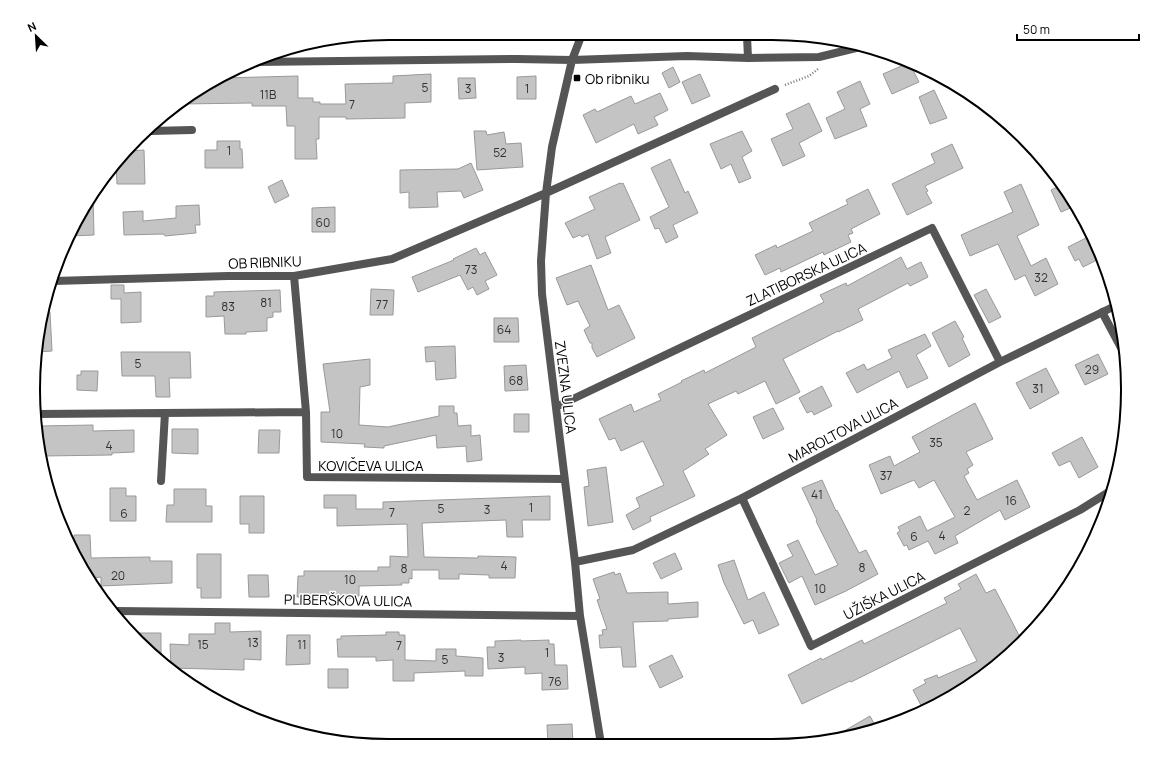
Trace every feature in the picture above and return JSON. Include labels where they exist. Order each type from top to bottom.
[{"type":"street","name":"ZVEZNA ULICA","points":[[580,40],[572,60],[552,147],[546,193],[541,261],[542,294],[575,562],[580,616],[600,739]]},
{"type":"street","points":[[747,40],[748,58]]},
{"type":"street","points":[[270,62],[517,59],[572,60],[687,56],[748,58],[819,57],[850,49]]},
{"type":"street","name":"OB RIBNIKU","points":[[58,281],[228,276],[294,276],[392,259],[546,193],[775,89]]},
{"type":"street","points":[[155,131],[192,130]]},
{"type":"street","name":"ZLATIBORSKA ULICA","points":[[556,407],[932,228],[1000,362]]},
{"type":"street","name":"KOVIČEVA ULICA","points":[[294,276],[306,412],[307,477],[564,479]]},
{"type":"street","name":"MAROLTOVA ULICA","points":[[575,562],[634,550],[742,498],[1000,362],[1111,308]]},
{"type":"street","points":[[1102,312],[1117,341]]},
{"type":"street","points":[[41,414],[306,412]]},
{"type":"street","points":[[162,481],[165,413]]},
{"type":"street","name":"UŽIŠKA ULICA","points":[[742,498],[812,646],[1080,510],[1104,495]]},
{"type":"street","name":"PLIBERŠKOVA ULICA","points":[[120,611],[580,616]]},
{"type":"path","points":[[775,89],[809,76],[822,66]]},
{"type":"building","points":[[902,66],[913,71],[919,82],[892,94],[883,74]]},
{"type":"building","points":[[673,67],[680,82],[669,88],[662,73]]},
{"type":"building","points":[[431,74],[431,102],[405,103],[405,118],[346,119],[346,117],[319,117],[319,139],[316,139],[317,159],[295,159],[295,126],[287,126],[286,106],[252,106],[252,103],[188,104],[232,78],[298,76],[298,98],[313,98],[313,102],[320,102],[320,104],[346,104],[345,84],[393,83],[393,76]]},
{"type":"building","points":[[700,74],[710,96],[692,104],[682,82]]},
{"type":"building","points":[[536,76],[536,99],[517,99],[517,77]]},
{"type":"building","points":[[458,78],[475,78],[476,98],[459,99]]},
{"type":"building","points":[[860,81],[870,104],[860,109],[867,126],[835,139],[826,118],[845,109],[837,92]]},
{"type":"building","points":[[934,90],[947,118],[930,124],[919,97]]},
{"type":"building","points":[[660,93],[668,110],[654,117],[658,125],[638,134],[634,124],[596,143],[583,115],[595,109],[597,112],[631,96],[635,104]]},
{"type":"building","points":[[809,103],[822,131],[799,143],[805,156],[783,166],[771,139],[793,129],[786,114]]},
{"type":"building","points":[[474,131],[486,131],[487,135],[504,132],[506,144],[521,143],[523,167],[477,170]]},
{"type":"building","points":[[742,131],[752,151],[742,157],[751,178],[739,183],[731,164],[721,169],[710,144]]},
{"type":"building","points":[[217,141],[240,141],[243,168],[205,168],[205,150],[217,150]]},
{"type":"building","points":[[952,144],[963,168],[925,186],[928,191],[926,192],[932,203],[907,215],[892,184],[935,163],[931,154]]},
{"type":"building","points":[[144,150],[145,184],[117,184],[116,172],[134,151]]},
{"type":"building","points":[[670,159],[685,193],[688,191],[698,213],[673,225],[678,237],[666,243],[659,228],[655,229],[650,217],[669,207],[651,168]]},
{"type":"building","points":[[471,163],[483,190],[464,198],[461,191],[437,192],[438,207],[409,208],[409,192],[400,193],[400,170],[458,169]]},
{"type":"building","points":[[282,180],[289,196],[275,203],[268,187]]},
{"type":"building","points":[[623,183],[640,220],[605,237],[611,253],[597,259],[588,234],[582,237],[580,235],[573,238],[565,223],[595,209],[589,197]]},
{"type":"building","points":[[1021,184],[1039,225],[1017,236],[1031,266],[1046,258],[1058,284],[1035,296],[1025,275],[1015,280],[998,244],[970,256],[961,235],[1013,212],[1004,192]]},
{"type":"building","points":[[1057,187],[1070,208],[1061,212],[1051,190]]},
{"type":"building","points":[[868,189],[880,214],[851,229],[853,233],[848,235],[851,242],[824,255],[823,252],[781,272],[780,268],[765,275],[755,255],[776,245],[777,248],[813,231],[809,223],[848,204],[846,200]]},
{"type":"building","points":[[93,205],[94,235],[76,236]]},
{"type":"building","points":[[199,205],[200,225],[195,225],[196,233],[165,236],[164,234],[124,235],[123,212],[143,211],[143,221],[176,218],[176,206]]},
{"type":"building","points":[[335,207],[335,232],[312,232],[312,208]]},
{"type":"building","points":[[1086,238],[1096,261],[1083,267],[1079,259],[1075,261],[1068,247]]},
{"type":"building","points":[[476,248],[480,255],[485,252],[497,275],[485,281],[489,289],[477,295],[473,287],[468,290],[460,275],[418,292],[412,277],[454,260],[453,259]]},
{"type":"building","points":[[901,257],[907,269],[921,262],[928,277],[910,286],[908,283],[858,309],[863,320],[783,359],[800,392],[776,404],[765,381],[738,394],[736,391],[708,404],[727,435],[705,449],[709,454],[683,471],[695,496],[650,517],[651,521],[633,530],[626,515],[640,507],[636,498],[664,485],[643,441],[621,451],[615,438],[609,440],[599,419],[631,404],[634,412],[661,400],[658,394],[682,382],[681,381],[704,370],[705,373],[756,347],[752,338],[824,302],[820,295],[846,283],[847,286]]},
{"type":"building","points":[[591,265],[608,310],[619,305],[635,338],[597,357],[592,348],[592,343],[590,343],[584,330],[590,326],[578,301],[567,305],[556,278]]},
{"type":"building","points":[[111,285],[124,285],[124,293],[141,292],[141,322],[121,323],[121,299],[111,299]]},
{"type":"building","points":[[371,289],[394,290],[393,315],[370,315]]},
{"type":"building","points":[[986,289],[1001,317],[989,323],[974,295]]},
{"type":"building","points":[[280,290],[281,312],[273,312],[273,317],[267,318],[267,331],[246,332],[246,334],[225,334],[224,316],[206,317],[206,296],[214,296],[214,292]]},
{"type":"building","points":[[49,312],[50,312],[52,351],[42,352]]},
{"type":"building","points":[[494,318],[518,318],[519,342],[494,342]]},
{"type":"building","points":[[955,321],[964,337],[962,338],[970,355],[949,367],[932,333]]},
{"type":"building","points":[[925,334],[931,346],[916,355],[928,378],[907,388],[899,371],[857,393],[846,373],[864,364],[867,370],[892,358],[888,350]]},
{"type":"building","points":[[455,346],[456,378],[436,380],[435,361],[426,362],[425,347]]},
{"type":"building","points":[[121,352],[190,352],[191,378],[169,378],[170,397],[156,397],[155,376],[122,376]]},
{"type":"building","points":[[1098,354],[1108,374],[1085,385],[1075,365]]},
{"type":"building","points":[[370,359],[370,385],[360,387],[359,425],[388,427],[439,416],[439,406],[454,406],[454,413],[457,413],[458,426],[471,425],[471,436],[480,435],[482,460],[467,462],[466,446],[437,448],[436,435],[384,446],[384,448],[364,447],[365,444],[321,442],[321,412],[330,412],[323,364]]},
{"type":"building","points":[[526,365],[528,390],[505,391],[504,366]]},
{"type":"building","points":[[1046,368],[1059,393],[1030,409],[1016,383]]},
{"type":"building","points":[[81,371],[98,371],[97,391],[77,390],[77,375],[81,375]]},
{"type":"building","points":[[822,386],[832,406],[814,415],[812,411],[807,413],[799,398]]},
{"type":"building","points":[[975,403],[993,439],[966,452],[973,465],[967,469],[969,473],[964,476],[977,500],[1017,480],[1030,507],[1005,520],[1000,510],[955,536],[958,543],[935,554],[928,541],[909,550],[907,545],[904,546],[897,533],[900,531],[898,527],[920,516],[927,531],[955,517],[934,480],[919,488],[914,480],[881,494],[869,465],[890,456],[894,466],[920,452],[912,437]]},
{"type":"building","points":[[773,408],[784,429],[763,439],[753,417]]},
{"type":"building","points":[[514,414],[529,414],[529,432],[514,432]]},
{"type":"building","points":[[93,425],[93,431],[134,430],[134,452],[112,453],[112,455],[47,456],[42,426]]},
{"type":"building","points":[[172,429],[198,429],[198,454],[172,453]]},
{"type":"building","points":[[259,430],[280,430],[279,453],[258,453]]},
{"type":"building","points":[[1082,437],[1098,467],[1079,478],[1070,461],[1059,466],[1052,453]]},
{"type":"building","points":[[606,467],[613,522],[588,526],[584,487],[589,486],[587,470]]},
{"type":"building","points":[[822,480],[836,511],[837,510],[859,553],[866,550],[878,574],[815,605],[802,576],[789,583],[779,563],[793,556],[787,545],[798,540],[815,575],[838,565],[816,521],[817,520],[802,488]]},
{"type":"building","points":[[110,488],[126,488],[126,496],[136,496],[136,521],[110,521]]},
{"type":"building","points":[[174,489],[206,489],[206,506],[212,506],[212,522],[166,522],[167,505],[174,505]]},
{"type":"building","points":[[324,495],[356,495],[356,509],[383,509],[383,502],[550,496],[550,520],[522,520],[523,537],[507,537],[506,520],[422,523],[424,557],[516,557],[515,578],[489,578],[489,575],[459,574],[459,579],[439,579],[439,570],[412,570],[412,579],[409,578],[409,583],[401,583],[402,585],[359,586],[359,596],[352,596],[351,598],[297,597],[298,576],[304,576],[304,571],[378,571],[378,567],[390,567],[390,556],[408,557],[407,524],[337,526],[337,508],[324,508]]},
{"type":"building","points":[[240,496],[264,496],[264,533],[249,533],[249,524],[240,524]]},
{"type":"building","points":[[74,535],[90,535],[91,558],[150,557],[150,561],[172,561],[172,583],[101,586],[101,577],[95,578],[74,538]]},
{"type":"building","points":[[675,553],[682,569],[661,579],[653,563]]},
{"type":"building","points":[[197,554],[221,554],[221,598],[201,598],[201,588],[197,588]]},
{"type":"building","points":[[734,560],[748,600],[764,592],[779,625],[759,634],[753,620],[744,624],[724,583],[718,565]]},
{"type":"building","points":[[614,572],[615,575],[620,573],[627,593],[668,592],[668,604],[698,602],[698,617],[668,619],[668,621],[633,622],[636,667],[623,667],[621,647],[600,648],[599,635],[603,635],[602,630],[607,629],[597,600],[600,599],[593,579]]},
{"type":"building","points":[[976,574],[986,593],[995,589],[1020,636],[984,667],[966,680],[921,705],[913,690],[926,683],[924,680],[937,675],[938,678],[977,661],[960,628],[851,682],[850,681],[802,704],[788,675],[821,658],[822,660],[862,640],[864,644],[947,603],[944,598],[961,589],[958,584]]},
{"type":"building","points":[[248,575],[268,575],[269,597],[249,597]]},
{"type":"building","points":[[215,623],[230,623],[230,632],[261,631],[261,660],[244,659],[244,670],[179,668],[171,662],[170,644],[189,645],[189,634],[215,634]]},
{"type":"building","points":[[386,632],[399,632],[399,635],[405,635],[405,660],[436,661],[436,649],[456,649],[456,656],[483,658],[483,676],[465,676],[465,671],[414,673],[414,681],[393,681],[393,660],[376,661],[376,657],[338,657],[337,639],[341,639],[341,636],[386,635]]},
{"type":"building","points":[[138,633],[161,633],[161,654]]},
{"type":"building","points":[[287,635],[310,635],[310,664],[286,665]]},
{"type":"building","points":[[549,640],[549,644],[554,644],[555,665],[567,665],[568,689],[542,690],[542,673],[525,674],[525,667],[488,669],[487,647],[495,647],[495,641]]},
{"type":"building","points":[[672,655],[683,677],[660,688],[649,666]]},
{"type":"building","points":[[328,669],[348,669],[348,688],[328,688]]},
{"type":"building","points":[[870,716],[874,723],[862,727],[844,731]]},
{"type":"building","points":[[572,724],[573,739],[548,739],[547,725]]},
{"type":"place","name":"Ob ribniku","points":[[577,78]]}]
